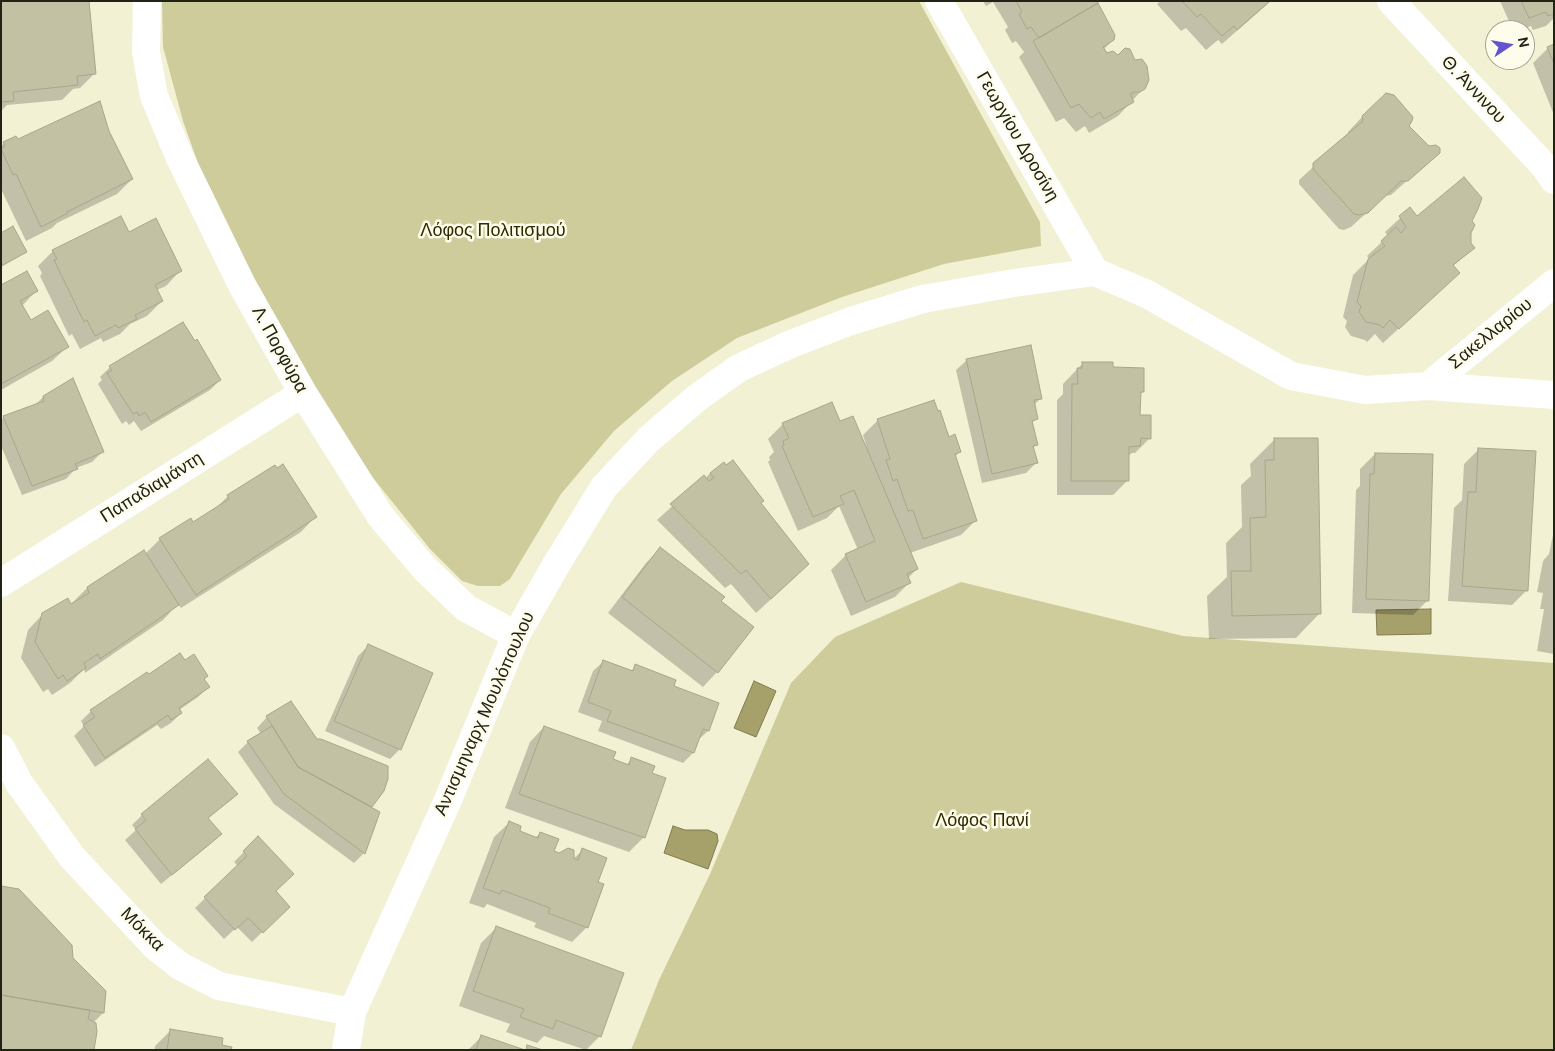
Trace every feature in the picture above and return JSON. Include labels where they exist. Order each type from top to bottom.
[{"type":"street","name":"Λ. Πορφύρα","points":[[147,1],[146,52],[154,96],[180,158],[234,268],[303,393],[381,517],[425,568],[466,608],[516,636]]},
{"type":"street","name":"Γεωργίου Δροσίνη","points":[[939,1],[1095,272]]},
{"type":"street","name":"Θ. Άννινου","points":[[1391,1],[1532,153],[1554,180]]},
{"type":"street","points":[[1095,272],[1147,294],[1291,376],[1365,390],[1428,386],[1554,395]]},
{"type":"street","name":"Αντισμηναρχ Μουλόπουλου","points":[[346,1050],[352,1012],[448,800],[516,636],[556,565],[604,487],[649,439],[698,397],[739,368],[791,344],[851,321],[923,299],[1014,283],[1095,272]]},
{"type":"street","name":"Σακελλαρίου","points":[[1428,386],[1554,283]]},
{"type":"street","name":"Παπαδιαμάντη","points":[[1,583],[303,393]]},
{"type":"street","name":"Μόκκα","points":[[1,748],[19,784],[72,857],[155,946],[180,966],[219,986],[352,1012]]},
{"type":"green space","name":"Λόφος Πολιτισμού","points":[[162,1],[919,1],[1040,222],[1041,246],[944,264],[842,297],[737,338],[672,381],[614,431],[561,494],[510,579],[500,586],[478,586],[462,581],[430,549],[358,459],[263,299],[211,200],[183,121],[163,47]]},
{"type":"green space","name":"Λόφος Πανί","points":[[961,582],[1183,636],[1554,663],[1554,1050],[631,1050],[659,980],[710,874],[791,683],[835,637]]},
{"type":"shaded area","points":[[1431,609],[1431,634],[1377,635],[1376,610]]},
{"type":"shaded area","points":[[754,681],[776,691],[756,737],[734,728]]},
{"type":"shaded area","points":[[673,826],[685,830],[708,830],[717,834],[718,841],[708,869],[664,853]]},
{"type":"building","points":[[1,1],[89,1],[96,74],[77,76],[78,85],[13,92],[14,101],[1,102]]},
{"type":"building","points":[[1016,1],[1096,1],[1098,3],[1039,38],[1031,27],[1027,29],[1019,14],[1022,12]]},
{"type":"building","points":[[1182,1],[1270,1],[1237,30],[1234,26],[1222,36],[1201,14],[1197,17]]},
{"type":"building","points":[[1521,1],[1554,1],[1554,14],[1548,16],[1546,12],[1529,18]]},
{"type":"building","points":[[1098,3],[1115,35],[1114,40],[1103,47],[1107,53],[1113,51],[1118,55],[1125,48],[1130,49],[1135,60],[1142,59],[1147,66],[1149,80],[1145,89],[1130,94],[1134,102],[1104,119],[1100,112],[1091,118],[1079,104],[1071,108],[1033,41]]},
{"type":"building","points":[[1554,44],[1554,64],[1547,47]]},
{"type":"building","points":[[1386,93],[1394,95],[1413,117],[1409,126],[1429,146],[1436,145],[1440,148],[1440,153],[1408,181],[1401,181],[1368,213],[1354,214],[1313,169],[1313,163],[1363,121],[1362,116]]},
{"type":"building","points":[[100,101],[109,131],[133,179],[41,227],[16,174],[13,175],[1,149],[5,146],[3,142],[16,136],[18,139]]},
{"type":"building","points":[[1464,177],[1482,198],[1472,221],[1475,225],[1471,233],[1471,243],[1475,248],[1453,265],[1460,273],[1399,329],[1390,320],[1383,328],[1380,325],[1366,322],[1359,312],[1361,306],[1357,302],[1368,259],[1385,246],[1381,241],[1396,227],[1401,233],[1406,227],[1399,216],[1410,207],[1417,216]]},
{"type":"building","points":[[121,216],[129,232],[156,218],[182,271],[155,285],[163,301],[135,315],[137,319],[118,328],[116,325],[95,336],[87,320],[84,322],[54,260],[57,259],[52,250]]},
{"type":"building","points":[[13,226],[27,252],[1,266],[1,233]]},
{"type":"building","points":[[27,271],[38,291],[20,301],[31,320],[48,310],[69,347],[1,384],[1,285]]},
{"type":"building","points":[[183,322],[195,341],[197,339],[221,380],[151,422],[145,412],[139,416],[137,412],[133,414],[107,373],[112,370],[109,366]]},
{"type":"building","points":[[1031,345],[1042,399],[1034,400],[1038,419],[1032,421],[1038,445],[1033,446],[1038,463],[992,474],[966,359]]},
{"type":"building","points":[[1082,362],[1113,362],[1113,367],[1144,368],[1144,392],[1141,392],[1140,415],[1151,415],[1151,439],[1141,438],[1140,446],[1129,447],[1129,481],[1071,481],[1072,384],[1078,384],[1077,368],[1082,368]]},
{"type":"building","points":[[73,378],[104,452],[75,464],[78,469],[32,486],[3,416],[44,401],[43,396]]},
{"type":"building","points":[[934,400],[938,411],[940,410],[949,437],[955,434],[961,452],[955,454],[977,521],[923,539],[913,510],[908,511],[897,479],[893,481],[886,460],[890,459],[877,419]]},
{"type":"building","points":[[832,402],[840,421],[853,416],[918,569],[907,574],[911,583],[866,602],[845,554],[875,541],[854,490],[840,496],[844,504],[813,517],[782,446],[784,445],[783,441],[789,438],[782,423]]},
{"type":"building","points":[[1274,438],[1318,438],[1321,614],[1232,616],[1231,571],[1251,571],[1250,518],[1266,517],[1265,460],[1274,460]]},
{"type":"building","points":[[1478,448],[1536,451],[1528,591],[1462,586],[1468,492],[1476,492]]},
{"type":"building","points":[[1375,453],[1433,454],[1429,601],[1366,599],[1370,474],[1374,474]]},
{"type":"building","points":[[733,460],[764,501],[761,503],[809,564],[771,599],[746,570],[741,574],[670,504],[704,475],[709,481],[714,478],[710,473],[724,462],[726,465]]},
{"type":"building","points":[[283,464],[317,517],[196,595],[159,538],[191,518],[193,522],[229,499],[227,495],[275,465],[277,468]]},
{"type":"building","points":[[660,547],[725,597],[721,601],[754,627],[718,673],[622,597]]},
{"type":"building","points":[[144,550],[179,605],[100,659],[98,654],[84,663],[86,668],[67,681],[63,675],[58,679],[35,642],[42,613],[68,598],[71,604],[89,593],[87,587]]},
{"type":"building","points":[[368,644],[433,673],[401,750],[334,721]]},
{"type":"building","points":[[180,653],[185,660],[194,654],[208,676],[204,679],[210,687],[179,708],[182,713],[171,720],[168,715],[105,758],[83,725],[95,717],[90,710],[147,672],[149,674]]},
{"type":"building","points":[[603,660],[633,671],[635,664],[676,680],[674,686],[719,703],[709,731],[703,729],[694,753],[607,721],[611,711],[588,702]]},
{"type":"building","points":[[291,701],[317,739],[388,766],[388,779],[384,791],[372,807],[298,767],[266,716]]},
{"type":"building","points":[[272,726],[298,767],[380,812],[365,854],[284,794],[247,741]]},
{"type":"building","points":[[544,726],[616,752],[613,759],[629,765],[631,757],[655,766],[652,773],[666,778],[645,838],[519,794]]},
{"type":"building","points":[[208,759],[238,794],[208,818],[222,834],[172,875],[135,829],[146,820],[141,814]]},
{"type":"building","points":[[509,821],[521,826],[520,831],[538,838],[540,832],[559,839],[554,851],[559,853],[568,848],[574,850],[574,859],[578,860],[582,848],[607,858],[598,882],[604,884],[588,928],[548,913],[550,908],[502,890],[500,894],[483,888]]},
{"type":"building","points":[[258,836],[294,874],[276,891],[290,907],[263,933],[248,918],[235,930],[204,897],[247,856],[243,851]]},
{"type":"building","points":[[1,886],[19,889],[72,945],[73,958],[106,991],[104,1013],[1,995]]},
{"type":"building","points":[[496,926],[624,973],[601,1037],[556,1020],[553,1029],[520,1017],[524,1009],[473,991]]},
{"type":"building","points":[[1,995],[90,1010],[88,1019],[96,1023],[97,1032],[94,1050],[1,1050]]},
{"type":"building","points":[[170,1029],[223,1038],[222,1045],[232,1047],[231,1050],[167,1050]]},
{"type":"building","points":[[481,1035],[525,1050],[476,1050]]},
{"type":"building","points":[[527,1045],[543,1050],[526,1050]]}]
